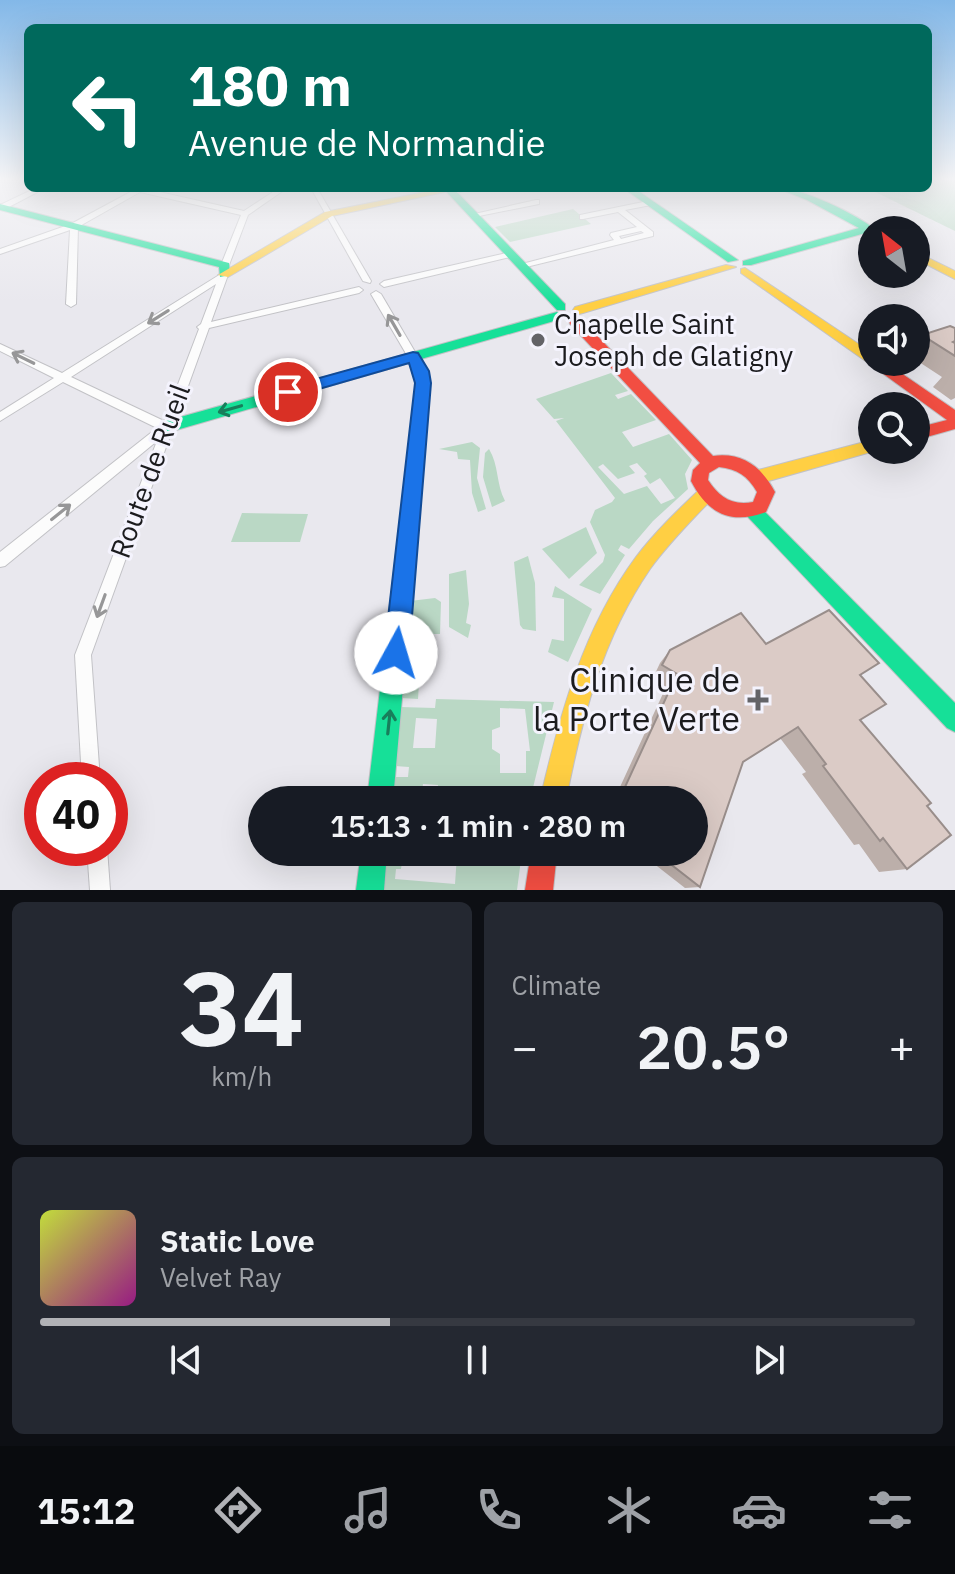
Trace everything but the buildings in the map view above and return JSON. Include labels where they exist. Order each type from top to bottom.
[{"type":"street","points":[[49,220],[226,270]]},
{"type":"street","points":[[0,252],[86,220]]},
{"type":"street","name":"Route de Rueil","points":[[90,762],[83,655],[243,220]]},
{"type":"street","points":[[0,417],[226,270],[319,220]]},
{"type":"street","points":[[332,220],[367,281]]},
{"type":"street","points":[[478,220],[567,321],[577,315],[738,265],[858,233]]},
{"type":"street","points":[[367,281],[384,284],[650,234],[632,220]]},
{"type":"street","points":[[672,220],[858,349]]},
{"type":"street","points":[[71,304],[74,226]]},
{"type":"street","points":[[930,263],[955,276]]},
{"type":"street","points":[[202,327],[359,290],[367,281]]},
{"type":"street","points":[[359,290],[376,294],[382,291],[384,284]]},
{"type":"street","points":[[376,294],[421,371],[423,383],[381,786]]},
{"type":"street","points":[[0,561],[166,427],[559,312]]},
{"type":"street","points":[[577,315],[710,463]]},
{"type":"street","points":[[0,347],[166,427]]},
{"type":"street","points":[[896,376],[955,420]]},
{"type":"street","points":[[930,429],[955,420]]},
{"type":"street","points":[[758,477],[858,450]]},
{"type":"street","points":[[753,511],[765,500],[766,492],[758,477],[739,464],[723,461],[710,463],[702,469],[699,479],[705,495],[723,508],[753,511],[955,720]]},
{"type":"street","points":[[556,786],[567,726],[581,676],[596,639],[630,579],[653,548],[678,518],[705,495]]},
{"type":"street","points":[[98,866],[100,890]]},
{"type":"street","points":[[370,890],[373,866]]},
{"type":"street","points":[[539,890],[542,866]]},
{"type":"green space","points":[[527,220],[586,220],[591,224],[510,242],[495,227]]},
{"type":"green space","points":[[932,220],[955,220],[955,231]]},
{"type":"green space","points":[[611,373],[628,391],[615,395],[618,399],[631,394],[656,420],[622,432],[633,447],[669,434],[692,460],[685,474],[688,489],[653,521],[629,549],[621,545],[618,550],[625,555],[600,594],[579,585],[603,562],[605,555],[590,522],[595,510],[615,498],[556,421],[564,418],[554,419],[536,399]],"holes":[[[637,463],[647,474],[644,476],[650,484],[660,478],[675,498],[661,504],[647,486],[624,494],[598,467],[603,464],[618,479],[635,473],[629,466]]]},
{"type":"green space","points":[[472,442],[480,448],[477,478],[486,509],[478,512],[472,493],[470,460],[458,459],[457,452],[439,449]]},
{"type":"green space","points":[[489,449],[505,501],[492,507],[483,477],[485,453]]},
{"type":"green space","points":[[242,513],[308,514],[300,542],[231,542]]},
{"type":"green space","points":[[586,527],[597,553],[569,579],[542,549]]},
{"type":"green space","points":[[528,556],[535,583],[536,631],[523,629],[520,625],[514,562]]},
{"type":"green space","points":[[466,570],[469,604],[466,623],[471,625],[468,638],[449,627],[449,574]]},
{"type":"green space","points":[[555,586],[592,609],[568,662],[548,652],[552,639],[564,641],[564,599],[552,597]]},
{"type":"green space","points":[[435,598],[441,602],[440,634],[422,634],[418,699],[401,698],[410,601]]},
{"type":"green space","points":[[436,699],[554,702],[533,786],[393,786],[394,777],[408,777],[409,767],[395,766],[400,707],[435,708]],"holes":[[[500,708],[525,709],[530,751],[526,751],[526,773],[500,773],[500,754],[492,749],[492,730],[500,727]],[[416,718],[437,719],[435,748],[413,748]]]},
{"type":"green space","points":[[386,866],[401,866],[401,869],[396,869],[395,879],[455,884],[456,866],[520,866],[517,890],[383,890]]},
{"type":"traffic: fast","points":[[49,220],[225,265],[224,275]]},
{"type":"traffic: fast","points":[[478,220],[561,307]]},
{"type":"traffic: fast","points":[[674,220],[732,260]]},
{"type":"traffic: fast","points":[[851,220],[858,223]]},
{"type":"traffic: fast","points":[[747,263],[858,232]]},
{"type":"traffic: fast","points":[[166,427],[557,316]]},
{"type":"traffic: fast","points":[[381,786],[423,383],[421,371],[413,357]]},
{"type":"traffic: fast","points":[[753,511],[955,720]]},
{"type":"traffic: fast","points":[[370,890],[373,866]]},
{"type":"traffic: slow","points":[[224,275],[319,220]]},
{"type":"traffic: slow","points":[[930,263],[955,276]]},
{"type":"traffic: slow","points":[[579,310],[730,267]]},
{"type":"traffic: slow","points":[[745,271],[858,349]]},
{"type":"traffic: slow","points":[[758,477],[858,450]]},
{"type":"traffic: slow","points":[[556,786],[574,712],[602,634],[644,562],[705,495]]},
{"type":"traffic: jam","points":[[575,321],[710,463]]},
{"type":"traffic: jam","points":[[896,376],[955,418]]},
{"type":"traffic: jam","points":[[930,430],[955,423]]},
{"type":"traffic: jam","points":[[716,461],[740,465],[758,478],[766,492],[760,507],[733,510],[710,496],[699,481],[701,470],[716,461]]},
{"type":"traffic: jam","points":[[539,890],[542,866]]},
{"type":"place","name":"Chapelle Saint Joseph de Glatigny","points":[[538,340]]},
{"type":"place","name":"Clinique de la Porte Verte","points":[[758,700]]},
{"type":"route","points":[[288,392],[413,357],[421,371],[423,383],[396,653]]}]
